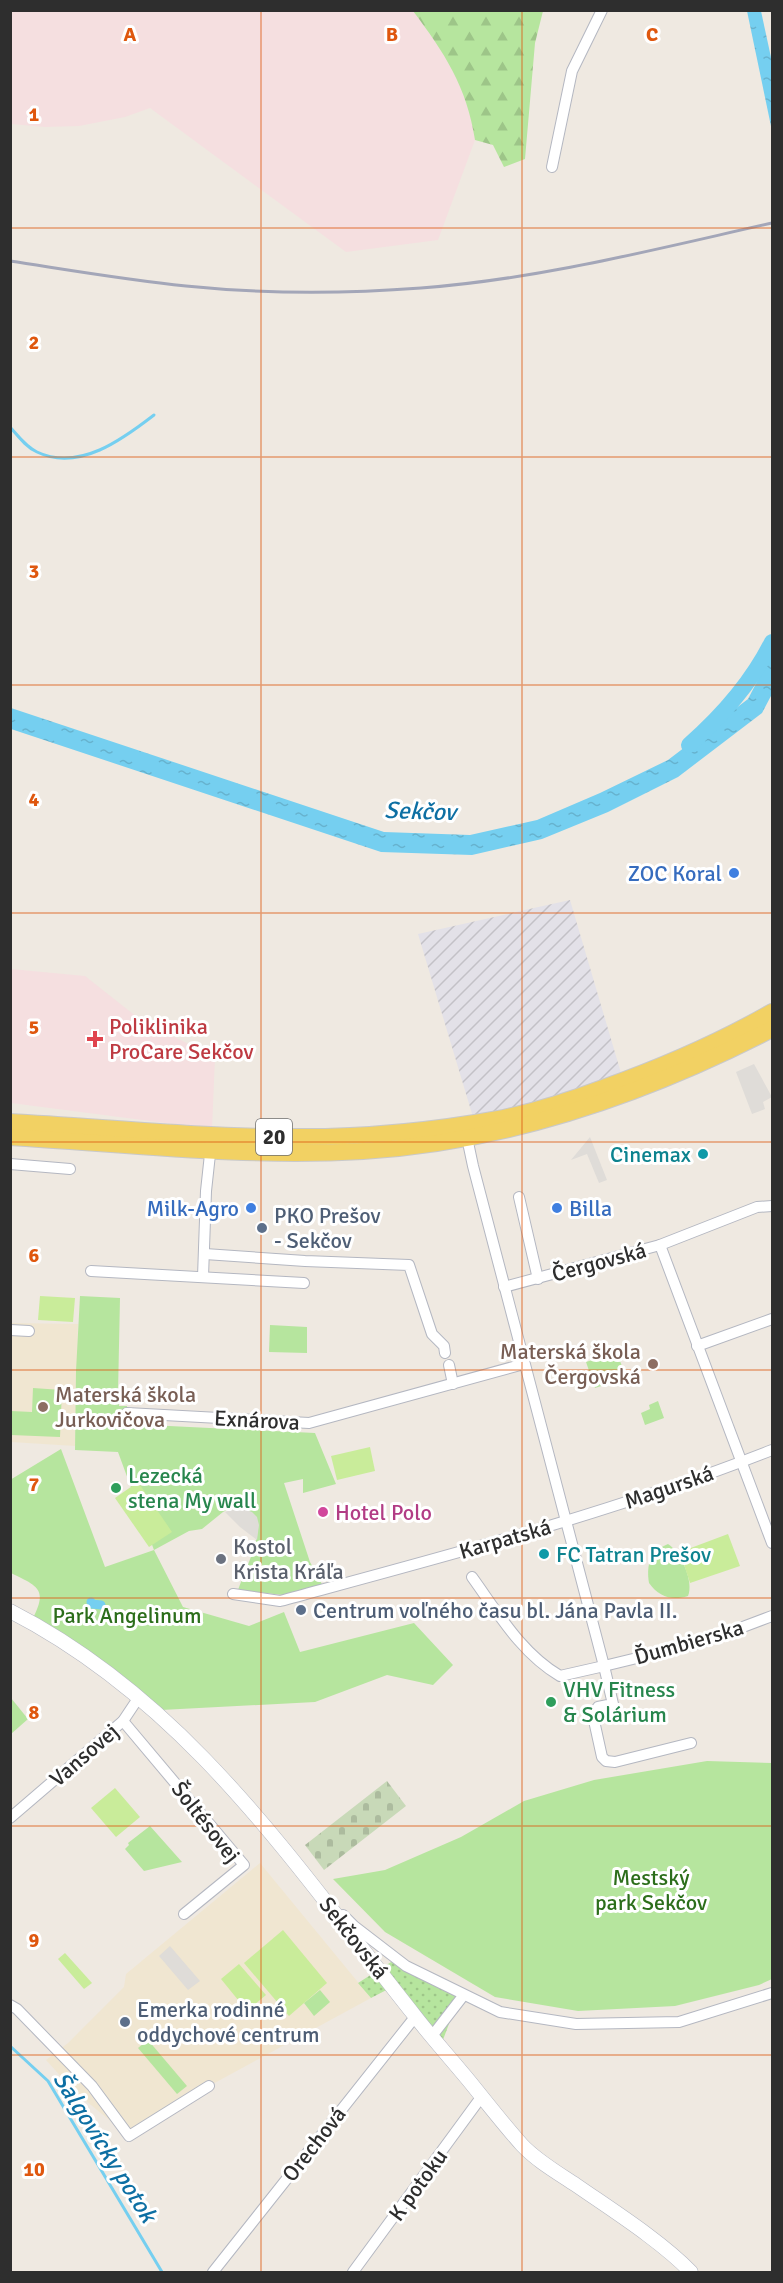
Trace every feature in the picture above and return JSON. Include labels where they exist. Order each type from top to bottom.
[{"type":"main road","name":"20","points":[[10,1122],[212,1142],[288,1153],[362,1151],[449,1142],[466,1131],[624,1081],[688,1055],[772,1012]]},
{"type":"main road","name":"20","points":[[10,1137],[212,1142],[466,1131],[489,1134],[576,1112],[618,1098],[731,1052],[772,1029]]},
{"type":"street","points":[[552,167],[572,71],[602,10]]},
{"type":"street","points":[[466,1131],[524,1364]]},
{"type":"street","points":[[472,1162],[477,1149],[489,1134]]},
{"type":"street","points":[[203,1276],[206,1191],[212,1142]]},
{"type":"street","points":[[449,1142],[472,1162]]},
{"type":"street","points":[[10,1164],[70,1169]]},
{"type":"street","name":"Čergovská","points":[[519,1197],[538,1279]]},
{"type":"street","points":[[660,1245],[757,1207],[772,1206]]},
{"type":"street","name":"Čergovská","points":[[504,1287],[660,1245],[772,1543]]},
{"type":"street","points":[[205,1254],[409,1265],[432,1334],[444,1347],[445,1353]]},
{"type":"street","points":[[91,1271],[304,1283]]},
{"type":"street","points":[[697,1346],[772,1319]]},
{"type":"street","points":[[10,1330],[29,1331]]},
{"type":"street","name":"Exnárova","points":[[127,1413],[309,1423],[524,1364]]},
{"type":"street","name":"Karpatská","points":[[233,1594],[280,1601],[565,1521],[524,1364]]},
{"type":"street","points":[[448,1365],[453,1384]]},
{"type":"street","name":"Magurská","points":[[565,1521],[654,1494],[772,1450]]},
{"type":"street","name":"Ďumbierska","points":[[565,1521],[613,1704],[598,1707],[593,1716],[594,1730],[603,1759],[609,1763],[615,1762],[691,1743]]},
{"type":"street","name":"Ďumbierska","points":[[472,1577],[511,1632],[542,1666],[560,1676],[703,1642],[772,1616]]},
{"type":"street","name":"Sekčovská","points":[[10,1611],[98,1664],[198,1750],[311,1882],[415,2017],[533,2154],[623,2218],[691,2272]]},
{"type":"street","name":"Vansovej","points":[[10,1818],[123,1721],[139,1697]]},
{"type":"street","name":"Šoltésovej","points":[[123,1721],[244,1864],[184,1914]]},
{"type":"street","points":[[311,1882],[354,1926],[406,1966],[463,1996],[500,2012],[576,2024],[679,2022],[772,1993]]},
{"type":"street","points":[[432,2036],[463,1996]]},
{"type":"street","points":[[10,2005],[92,2086],[129,2136],[209,2086]]},
{"type":"street","name":"Orechová","points":[[213,2272],[415,2017]]},
{"type":"street","name":"K potoku","points":[[353,2272],[482,2096]]},
{"type":"shaded area","points":[[413,10],[442,50],[458,78],[473,125],[475,140],[438,240],[346,252],[150,108],[125,117],[79,126],[45,127],[11,124],[11,11]]},
{"type":"shaded area","points":[[570,900],[621,1073],[527,1106],[473,1117],[418,934]]},
{"type":"shaded area","name":"Poliklinika ProCare Sekčov","points":[[11,969],[85,976],[142,1021],[215,1057],[212,1129],[11,1103]]},
{"type":"shaded area","points":[[754,1064],[772,1097],[763,1102],[765,1109],[752,1114],[736,1072]]},
{"type":"shaded area","points":[[590,1137],[607,1180],[599,1183],[587,1154],[571,1160]]},
{"type":"shaded area","name":"Materská škola Jurkovičova","points":[[10,1323],[78,1324],[75,1446],[11,1442]]},
{"type":"shaded area","points":[[239,1507],[252,1512],[257,1517],[259,1525],[257,1540],[225,1512]]},
{"type":"shaded area","points":[[260,1863],[371,1998],[209,2086],[129,2136],[75,2092],[46,2060],[68,2043],[124,1987],[126,1974]]},
{"type":"shaded area","points":[[170,1946],[200,1981],[188,1990],[159,1956]]},
{"type":"green space","points":[[413,11],[543,11],[535,43],[525,159],[504,167],[493,145],[475,140],[466,103],[453,71]]},
{"type":"green space","points":[[40,1296],[75,1298],[73,1322],[38,1320]]},
{"type":"green space","points":[[80,1296],[120,1298],[118,1393],[119,1406],[127,1406],[128,1424],[315,1433],[336,1484],[303,1493],[303,1479],[284,1483],[310,1562],[324,1588],[283,1595],[238,1590],[252,1553],[258,1525],[256,1517],[231,1508],[202,1529],[189,1531],[154,1550],[118,1452],[75,1450]]},
{"type":"green space","points":[[270,1325],[307,1327],[307,1353],[269,1352]]},
{"type":"green space","points":[[617,1352],[626,1378],[595,1388],[586,1362]]},
{"type":"green space","points":[[33,1388],[62,1390],[60,1437],[11,1435],[11,1411],[32,1412]]},
{"type":"green space","points":[[658,1401],[664,1418],[645,1425],[641,1413],[650,1409],[649,1405]]},
{"type":"green space","points":[[370,1447],[375,1471],[337,1480],[331,1456]]},
{"type":"green space","name":"Park Angelinum","points":[[61,1449],[105,1567],[154,1550],[183,1607],[249,1626],[284,1612],[300,1652],[414,1623],[453,1665],[433,1685],[387,1675],[315,1702],[161,1710],[31,1622],[40,1596],[35,1586],[11,1573],[10,1480]]},
{"type":"green space","points":[[138,1482],[172,1532],[149,1547],[115,1498]]},
{"type":"green space","points":[[728,1534],[740,1566],[690,1583],[680,1552]]},
{"type":"green space","points":[[668,1544],[682,1560],[688,1576],[688,1596],[666,1597],[657,1592],[649,1583],[648,1570],[651,1559],[657,1551]]},
{"type":"green space","points":[[11,1698],[28,1719],[10,1734]]},
{"type":"green space","name":"Mestský park Sekčov","points":[[707,1761],[772,1763],[772,1979],[759,1985],[675,2006],[578,2011],[495,1997],[385,1932],[333,1879],[385,1870],[461,1837],[524,1801],[594,1780]]},
{"type":"green space","points":[[387,1781],[406,1806],[324,1870],[305,1845]]},
{"type":"green space","points":[[115,1788],[140,1817],[116,1837],[91,1808]]},
{"type":"green space","points":[[150,1826],[182,1862],[144,1871],[125,1849],[128,1843]]},
{"type":"green space","points":[[283,1930],[327,1983],[289,2016],[244,1963]]},
{"type":"green space","points":[[65,1953],[92,1983],[84,1989],[58,1959]]},
{"type":"green space","points":[[399,1957],[463,1994],[455,2008],[441,2045],[396,1985],[371,1998],[358,1983]]},
{"type":"green space","points":[[239,1964],[266,1995],[247,2011],[221,1979]]},
{"type":"green space","points":[[320,1990],[330,2002],[314,2016],[304,2003]]},
{"type":"green space","points":[[148,2040],[187,2086],[177,2094],[138,2048]]},
{"type":"water","points":[[747,11],[761,11],[772,62],[772,131]]},
{"type":"water","points":[[772,653],[772,694],[762,713],[678,777],[608,812],[542,839],[472,855],[381,852],[11,729],[11,708],[384,832],[470,835],[537,820],[668,760],[748,699]]},
{"type":"waterway","points":[[10,427],[33,450],[53,457],[69,458],[100,450],[114,443],[154,415]]},
{"type":"waterway","name":"Sekčov","points":[[689,745],[735,698],[755,671],[772,642]]},
{"type":"waterway","points":[[91,1602],[101,1605]]},
{"type":"waterway","name":"Šalgovícky potok","points":[[10,2046],[48,2081],[162,2272]]},
{"type":"railway","points":[[10,261],[142,281],[215,289],[303,292],[391,290],[510,278],[641,253],[772,223]]},
{"type":"place","name":"ZOC Koral","points":[[734,873]]},
{"type":"place","name":"Poliklinika ProCare Sekčov","points":[[95,1039]]},
{"type":"place","name":"Cinemax","points":[[703,1154]]},
{"type":"place","name":"Milk-Agro","points":[[251,1208]]},
{"type":"place","name":"Billa","points":[[557,1208]]},
{"type":"place","name":"PKO Prešov - Sekčov","points":[[262,1228]]},
{"type":"place","name":"Materská škola Čergovská","points":[[653,1364]]},
{"type":"place","name":"Materská škola Jurkovičova","points":[[43,1407]]},
{"type":"place","name":"Lezecká stena My wall","points":[[116,1488]]},
{"type":"place","name":"Hotel Polo","points":[[323,1512]]},
{"type":"place","name":"FC Tatran Prešov","points":[[544,1554]]},
{"type":"place","name":"Kostol Krista Kráľa","points":[[221,1559]]},
{"type":"place","name":"Centrum voľného času bl. Jána Pavla II.","points":[[301,1610]]},
{"type":"place","name":"VHV Fitness & Solárium","points":[[551,1702]]},
{"type":"place","name":"Emerka rodinné oddychové centrum","points":[[125,2022]]}]
